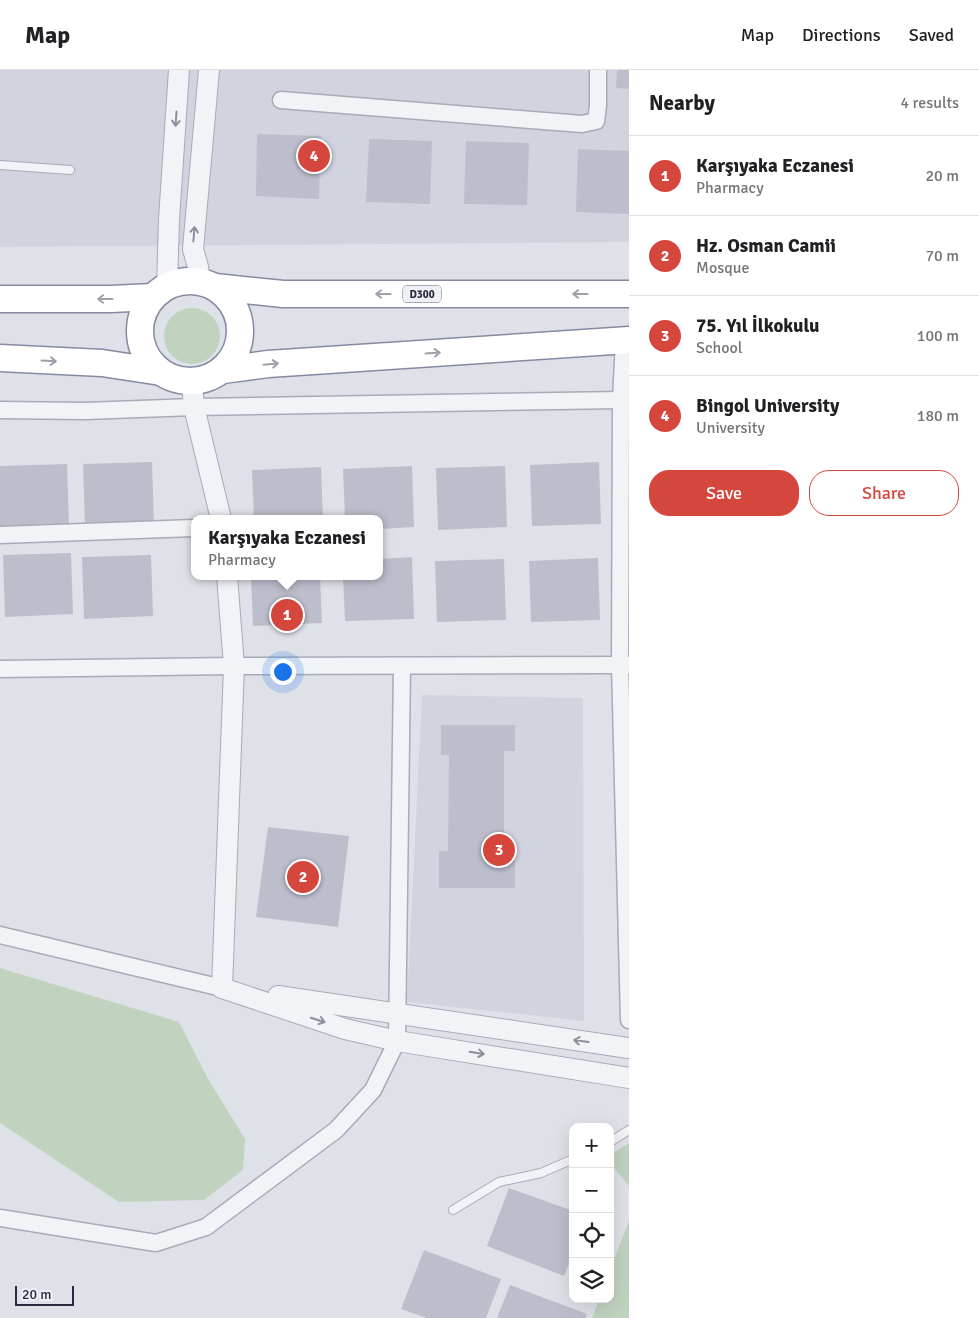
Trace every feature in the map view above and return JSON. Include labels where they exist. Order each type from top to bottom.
[{"type":"highway","points":[[0,299],[111,299],[160,292],[183,281],[208,284],[228,297],[237,311],[241,327],[240,343],[233,358],[223,370],[209,378],[193,394],[176,380],[161,372],[149,360],[142,345],[140,328],[144,311],[160,292]]},
{"type":"highway","name":"D300","points":[[208,284],[284,294],[629,294]]},
{"type":"highway","points":[[223,370],[268,364],[627,340]]},
{"type":"highway","points":[[0,358],[102,364],[161,372]]},
{"type":"street","points":[[160,292],[169,219],[179,70]]},
{"type":"street","points":[[208,284],[198,267],[193,249],[209,70]]},
{"type":"street","points":[[281,100],[582,124],[596,121],[598,70]]},
{"type":"street","points":[[627,340],[625,400],[625,665],[629,1020]]},
{"type":"street","points":[[0,410],[85,411],[193,394],[625,400]]},
{"type":"street","points":[[193,394],[219,515]]},
{"type":"street","points":[[0,535],[191,528]]},
{"type":"street","points":[[222,988],[234,666],[226,580]]},
{"type":"street","points":[[0,669],[234,666],[625,665]]},
{"type":"street","points":[[0,1218],[156,1243],[206,1227],[336,1130],[373,1090],[397,1041],[402,666]]},
{"type":"street","points":[[0,935],[222,988],[345,1028],[397,1041],[629,1078]]},
{"type":"street","points":[[222,988],[629,1048]]},
{"type":"lane","points":[[0,165],[70,170]]},
{"type":"lane","points":[[614,1139],[629,1130]]},
{"type":"lane","points":[[453,1210],[499,1182],[541,1173],[569,1161]]},
{"type":"shaded area","points":[[0,70],[629,70],[629,242],[0,247]]},
{"type":"shaded area","points":[[422,695],[583,698],[584,1021],[407,1002]]},
{"type":"green space","points":[[192,308],[203,310],[212,316],[218,325],[220,336],[218,347],[212,356],[203,362],[192,364],[181,362],[172,356],[166,347],[164,336],[166,325],[172,316],[181,310]]},
{"type":"green space","points":[[0,968],[179,1022],[208,1079],[245,1139],[243,1170],[204,1200],[119,1202],[0,1123]]},
{"type":"green space","points":[[629,1143],[629,1186],[614,1168],[614,1152]]},
{"type":"green space","points":[[629,1221],[629,1318],[592,1318],[598,1303],[614,1303],[614,1260]]},
{"type":"building","points":[[617,70],[629,70],[629,89],[616,88]]},
{"type":"building","points":[[257,134],[321,136],[319,199],[256,196]]},
{"type":"building","points":[[369,139],[432,141],[430,204],[366,202]]},
{"type":"building","points":[[466,141],[529,143],[527,205],[464,204]]},
{"type":"building","points":[[578,149],[629,151],[629,214],[576,212]]},
{"type":"building","points":[[152,462],[154,523],[85,525],[83,464]]},
{"type":"building","points":[[599,462],[601,524],[532,526],[530,465]]},
{"type":"building","points":[[67,464],[69,525],[0,528],[0,466]]},
{"type":"building","points":[[412,466],[414,527],[383,529],[383,515],[345,515],[343,469]]},
{"type":"building","points":[[505,466],[507,527],[438,530],[436,468]]},
{"type":"building","points":[[321,467],[323,515],[254,515],[252,470]]},
{"type":"building","points":[[71,553],[73,614],[5,617],[3,555]]},
{"type":"building","points":[[151,555],[153,616],[84,619],[82,557]]},
{"type":"building","points":[[412,557],[414,619],[345,621],[343,580],[383,580],[383,559]]},
{"type":"building","points":[[598,558],[600,620],[531,622],[529,561]]},
{"type":"building","points":[[504,559],[506,620],[437,622],[435,561]]},
{"type":"building","points":[[251,580],[320,580],[322,623],[253,626]]},
{"type":"building","points":[[441,725],[515,725],[515,751],[504,751],[504,858],[515,859],[515,888],[439,888],[439,851],[448,851],[449,755],[441,755]]},
{"type":"building","points":[[268,827],[349,836],[338,927],[256,917]]},
{"type":"building","points":[[509,1188],[569,1210],[569,1264],[564,1276],[487,1246]]},
{"type":"building","points":[[424,1250],[501,1279],[486,1318],[427,1318],[401,1309]]},
{"type":"building","points":[[510,1285],[587,1314],[586,1318],[497,1318]]},
{"type":"place","name":"Bingol University","points":[[314,156]]},
{"type":"place","name":"Karşıyaka Eczanesi","points":[[287,615]]},
{"type":"place","name":"75. Yıl İlkokulu","points":[[499,850]]},
{"type":"place","name":"Hz. Osman Camii","points":[[303,877]]}]
